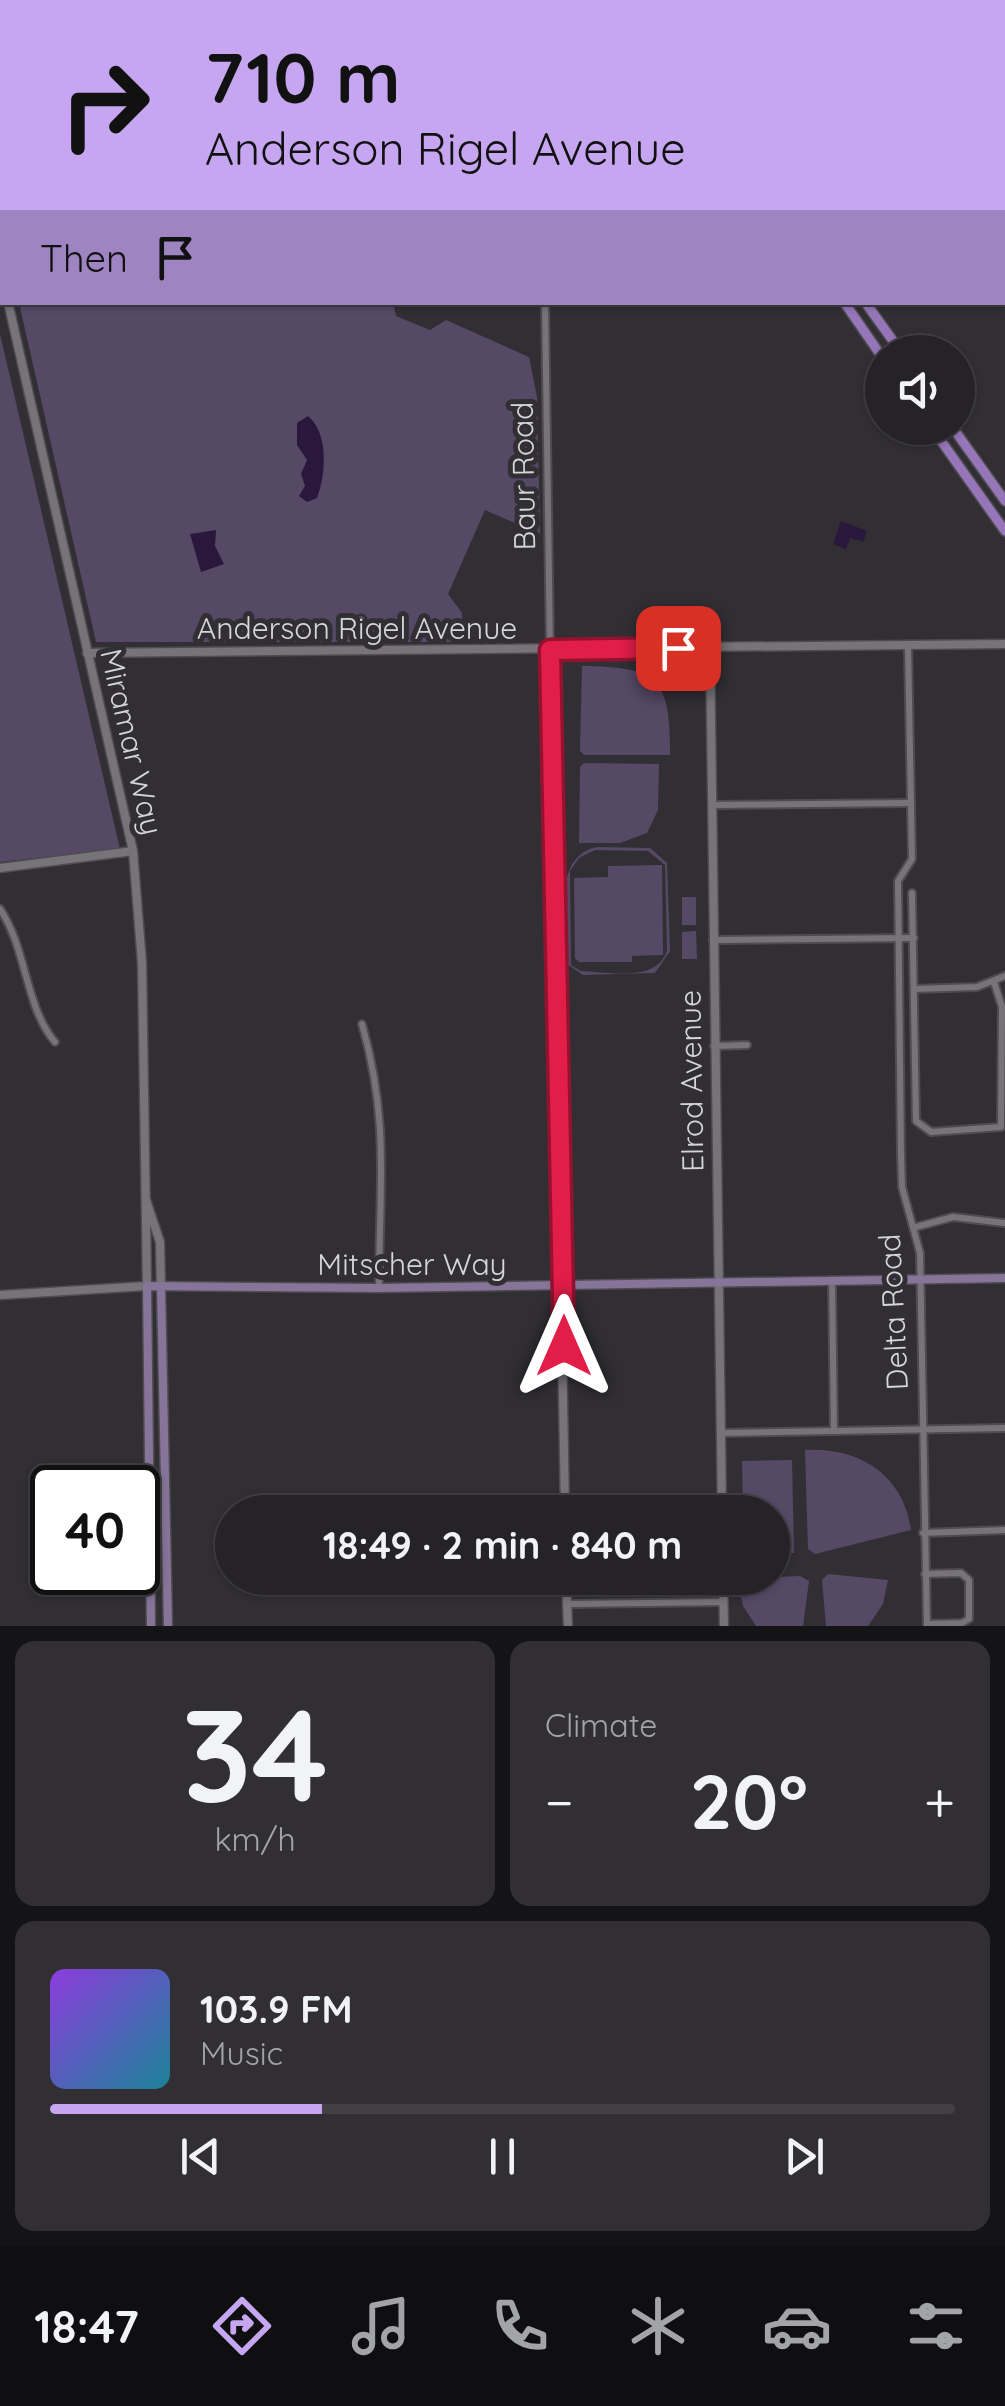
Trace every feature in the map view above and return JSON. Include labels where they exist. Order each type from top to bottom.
[{"type":"main road","points":[[846,305],[867,335]]},
{"type":"main road","points":[[868,305],[888,335]]},
{"type":"main road","points":[[944,445],[1005,531]]},
{"type":"main road","points":[[965,445],[1005,501]]},
{"type":"main road","name":"Mitscher Way","points":[[146,1286],[379,1288],[1005,1278]]},
{"type":"main road","name":"Miramar Way","points":[[146,1286],[152,1626]]},
{"type":"main road","name":"Miramar Way","points":[[161,1287],[168,1626]]},
{"type":"street","name":"Miramar Way","points":[[9,305],[133,851],[142,963],[146,1286]]},
{"type":"street","name":"Baur Road","points":[[545,305],[550,650]]},
{"type":"street","name":"Anderson Rigel Avenue","points":[[87,654],[1005,644]]},
{"type":"street","points":[[711,806],[910,803],[908,646]]},
{"type":"street","name":"Elrod Avenue","points":[[710,648],[722,1495]]},
{"type":"street","points":[[550,650],[565,1495]]},
{"type":"street","name":"Delta Road","points":[[910,803],[912,859],[898,882],[902,1186],[916,1227],[919,1279],[926,1625]]},
{"type":"street","points":[[0,868],[133,851]]},
{"type":"street","points":[[912,893],[916,1121],[930,1132],[1001,1127],[1002,1008],[994,982]]},
{"type":"street","points":[[0,909],[26,966],[44,1029],[55,1042]]},
{"type":"street","points":[[713,940],[914,938]]},
{"type":"street","points":[[915,988],[994,982],[1005,976]]},
{"type":"street","points":[[362,1024],[380,1102],[384,1202],[379,1288]]},
{"type":"street","points":[[714,1046],[748,1045]]},
{"type":"street","name":"Miramar Way","points":[[146,1200],[160,1242],[161,1287]]},
{"type":"street","points":[[916,1227],[952,1217],[1005,1223]]},
{"type":"street","points":[[832,1280],[834,1432]]},
{"type":"street","name":"Mitscher Way","points":[[0,1295],[146,1286]]},
{"type":"street","points":[[721,1433],[1005,1428]]},
{"type":"street","points":[[923,1532],[1005,1530]]},
{"type":"street","points":[[925,1574],[961,1573],[969,1580],[969,1619],[962,1624],[926,1625]]},
{"type":"street","points":[[567,1595],[568,1626]]},
{"type":"street","points":[[724,1595],[724,1626]]},
{"type":"street","points":[[567,1604],[724,1602]]},
{"type":"shaded area","points":[[19,305],[394,305],[396,316],[430,330],[446,320],[529,357],[537,397],[540,534],[485,510],[448,594],[462,613],[463,642],[96,642]]},
{"type":"shaded area","points":[[0,334],[120,849],[0,862]]},
{"type":"shaded area","points":[[308,416],[320,433],[324,466],[317,498],[307,502],[299,496],[305,486],[301,474],[307,460],[297,445],[297,423]]},
{"type":"shaded area","points":[[841,521],[867,531],[863,542],[850,538],[846,549],[833,544]]},
{"type":"shaded area","points":[[216,530],[215,546],[224,564],[201,572],[190,534]]},
{"type":"shaded area","points":[[582,666],[628,670],[655,682],[667,709],[670,755],[584,755],[580,751]]},
{"type":"shaded area","points":[[584,763],[659,764],[658,810],[647,833],[620,843],[579,843],[580,767]]},
{"type":"shaded area","points":[[597,847],[650,848],[667,863],[670,951],[655,973],[583,975],[567,964],[564,895],[567,878],[573,864],[582,853]],"holes":[[[595,850],[648,851],[665,865],[667,950],[662,960],[654,967],[631,973],[581,971],[571,965],[570,871],[579,858]]]},
{"type":"shaded area","points":[[662,865],[663,955],[632,956],[632,962],[579,962],[575,958],[574,878],[608,877],[608,866]]},
{"type":"shaded area","points":[[682,897],[696,897],[696,925],[682,925]]},
{"type":"shaded area","points":[[696,931],[697,959],[682,959],[682,932]]},
{"type":"shaded area","points":[[805,1450],[843,1453],[875,1468],[899,1493],[911,1530],[815,1554],[808,1549]]},
{"type":"shaded area","points":[[792,1460],[794,1553],[790,1553],[790,1495],[743,1495],[742,1461]]},
{"type":"shaded area","points":[[828,1574],[888,1580],[883,1604],[868,1626],[826,1626],[822,1580]]},
{"type":"shaded area","points":[[790,1576],[809,1581],[803,1626],[756,1626],[741,1595],[790,1595]]},
{"type":"route","points":[[564,1346],[550,650],[678,648]]}]
